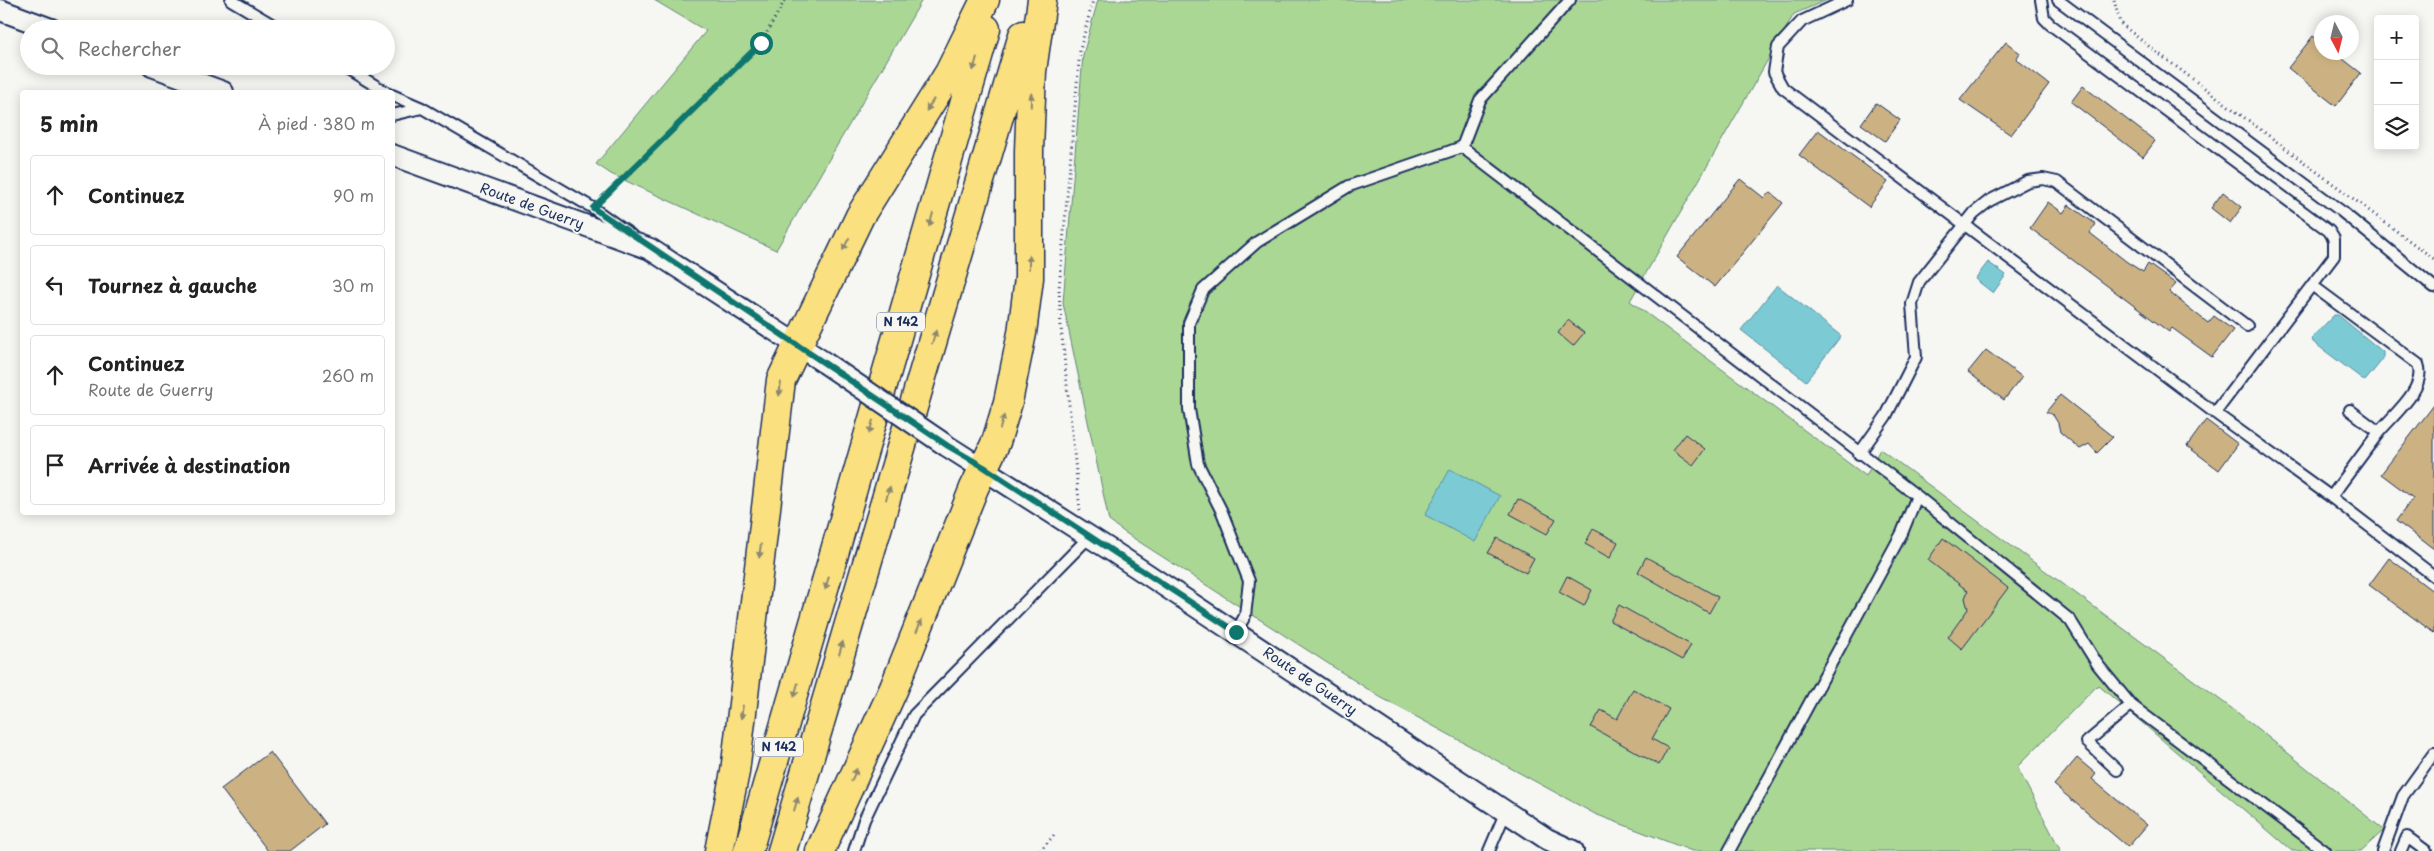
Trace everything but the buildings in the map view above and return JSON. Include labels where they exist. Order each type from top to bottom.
[{"type":"highway","points":[[719,851],[735,772],[781,380],[860,216],[950,73],[985,0]]},
{"type":"highway","name":"N 142","points":[[748,851],[994,0]]},
{"type":"highway","name":"N 142","points":[[782,851],[1034,0]]},
{"type":"highway","points":[[820,851],[894,688],[984,467],[996,442],[1008,402],[1022,332],[1028,278],[1032,71],[1042,0]]},
{"type":"street","points":[[0,10],[27,20]]},
{"type":"street","points":[[177,75],[218,90]]},
{"type":"street","name":"Route de Guerry","points":[[395,156],[650,249],[798,344],[948,446],[1086,533],[1547,838],[1573,851]]},
{"type":"lane","points":[[231,0],[265,20]]},
{"type":"lane","points":[[1462,147],[1480,100],[1570,0]]},
{"type":"lane","points":[[1847,0],[1802,21],[1778,48],[1774,72],[1783,88],[2434,576]]},
{"type":"lane","points":[[2042,0],[2044,18],[2051,25],[2329,231],[2334,239],[2334,256],[2215,413]]},
{"type":"lane","points":[[2058,0],[2341,211],[2434,287]]},
{"type":"lane","points":[[358,75],[383,90]]},
{"type":"lane","points":[[395,96],[422,108],[593,208],[650,249]]},
{"type":"lane","points":[[395,114],[422,108]]},
{"type":"lane","points":[[1462,147],[1859,454],[1917,496],[2070,620],[2098,666],[2131,705],[2325,851]]},
{"type":"lane","points":[[1236,632],[1245,616],[1249,581],[1222,512],[1198,464],[1189,409],[1189,322],[1203,290],[1257,242],[1349,186],[1462,147]]},
{"type":"lane","points":[[1859,454],[1886,416],[1916,357],[1912,304],[1919,282],[1965,224],[1989,201],[2028,181],[2043,178],[2057,182],[2247,326]]},
{"type":"lane","points":[[2313,286],[2418,364],[2421,372],[2419,386],[2379,432],[2331,497]]},
{"type":"lane","points":[[2350,410],[2379,432]]},
{"type":"lane","points":[[1729,851],[1902,533],[1917,496]]},
{"type":"lane","points":[[854,851],[864,820],[914,715],[1086,533]]},
{"type":"lane","points":[[2117,770],[2087,742],[2131,705]]},
{"type":"lane","points":[[2383,851],[2403,796],[2434,753]]},
{"type":"lane","points":[[1489,851],[1506,811]]},
{"type":"lane","points":[[2400,851],[2407,837],[2426,851]]},
{"type":"path","points":[[593,208],[761,43],[785,0]]},
{"type":"path","points":[[1086,533],[1059,289],[1080,50],[1092,0]]},
{"type":"path","points":[[2114,0],[2120,23],[2434,259]]},
{"type":"path","points":[[1040,851],[1055,834]]},
{"type":"green space","points":[[654,0],[922,0],[776,250],[611,174],[596,164],[706,31]]},
{"type":"green space","points":[[1098,0],[1827,0],[1794,14],[1630,301],[1866,476],[1880,449],[2238,713],[2384,830],[2361,851],[2292,851],[2098,685],[2017,767],[2061,851],[1692,851],[1595,814],[1380,697],[1124,532],[1109,521],[1063,303],[1083,55]]},
{"type":"water","points":[[1988,262],[2006,275],[1993,293],[1975,279]]},
{"type":"water","points":[[1777,285],[1841,336],[1806,381],[1741,330]]},
{"type":"water","points":[[2334,315],[2338,315],[2383,352],[2383,359],[2365,381],[2313,342],[2312,338]]},
{"type":"water","points":[[1450,469],[1500,496],[1475,542],[1425,515]]},
{"type":"route","points":[[761,43],[593,208],[650,249],[798,344],[948,446],[984,467],[1236,632]]}]
